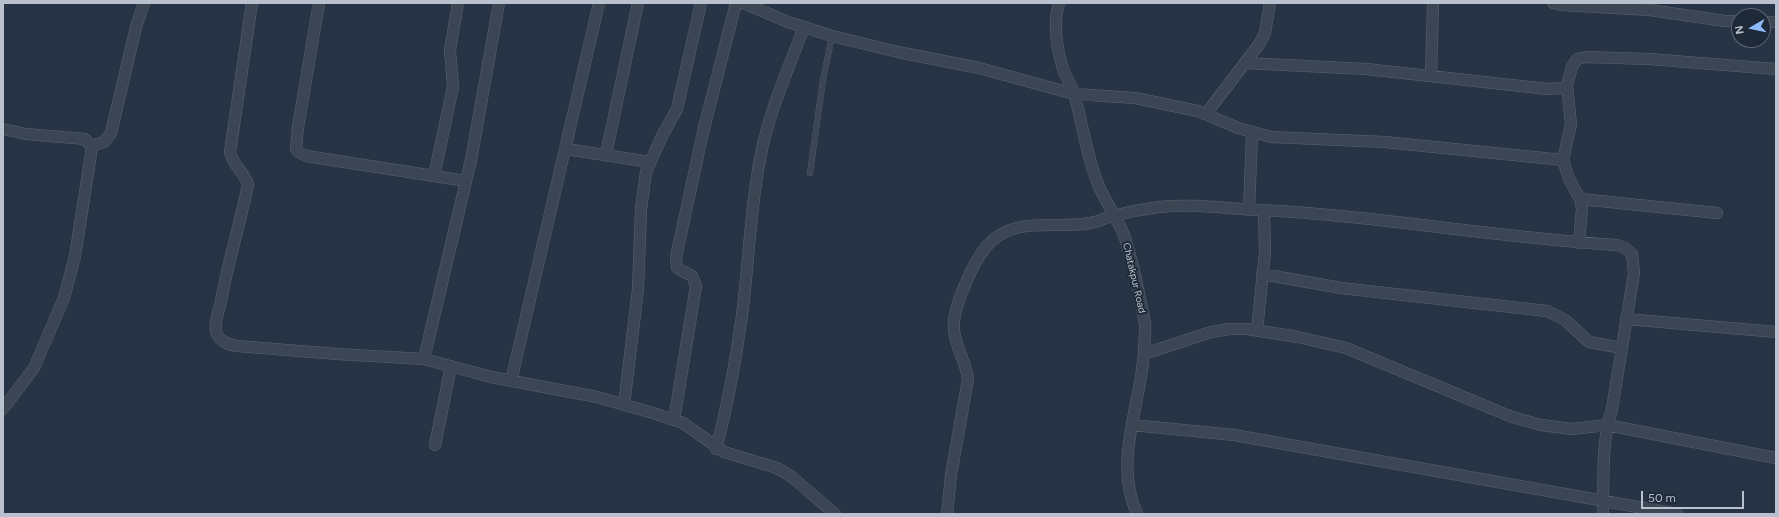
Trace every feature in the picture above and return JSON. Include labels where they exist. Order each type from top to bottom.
[{"type":"street","points":[[91,146],[104,142],[111,133],[136,27],[144,3]]},
{"type":"street","points":[[252,3],[230,152],[232,161],[245,175],[248,185],[216,324],[216,331],[220,339],[228,344],[237,346],[424,359],[511,381],[597,397],[674,420],[692,428],[716,448],[777,468],[792,477],[835,514]]},
{"type":"street","points":[[319,3],[298,127],[296,149],[306,156],[466,181]]},
{"type":"street","points":[[434,176],[453,87],[450,50],[458,3]]},
{"type":"street","points":[[424,359],[466,181],[499,3]]},
{"type":"street","points":[[511,381],[599,3]]},
{"type":"street","points":[[606,154],[638,3]]},
{"type":"street","points":[[624,405],[638,289],[642,208],[646,172],[677,109],[701,3]]},
{"type":"street","points":[[674,420],[696,286],[692,276],[677,268],[676,257],[704,128],[736,3]]},
{"type":"street","points":[[742,3],[832,36],[979,68],[1074,94],[1134,98],[1206,114],[1252,133],[1271,138],[1385,142],[1563,160]]},
{"type":"street","name":"Chatakpur Road","points":[[1059,3],[1057,11],[1058,46],[1063,68],[1074,94],[1084,141],[1098,184],[1126,240],[1145,326],[1144,354],[1127,446],[1126,480],[1137,514]]},
{"type":"street","points":[[1206,114],[1265,34],[1270,3]]},
{"type":"street","points":[[1431,76],[1433,3]]},
{"type":"street","points":[[1553,3],[1562,5],[1650,10],[1731,21]]},
{"type":"street","points":[[716,448],[732,384],[742,314],[754,194],[760,157],[770,120],[804,27]]},
{"type":"street","points":[[1579,243],[1582,216],[1580,199],[1569,180],[1563,160],[1571,124],[1567,86],[1572,67],[1577,59],[1586,57],[1649,59],[1776,69]]},
{"type":"street","points":[[1245,63],[1366,69],[1548,88],[1563,88],[1567,86]]},
{"type":"street","points":[[3,129],[26,134],[85,139],[91,146],[91,160],[81,221],[64,298],[34,368],[3,409]]},
{"type":"street","points":[[1249,210],[1252,133]]},
{"type":"street","points":[[566,149],[650,162]]},
{"type":"street","points":[[1580,199],[1717,213]]},
{"type":"street","points":[[947,514],[951,475],[968,379],[967,369],[956,342],[954,314],[972,272],[986,247],[999,237],[1016,228],[1038,224],[1090,223],[1114,216],[1161,207],[1264,210],[1325,214],[1625,248],[1632,254],[1634,273],[1612,409],[1606,425],[1603,514]]},
{"type":"street","points":[[1257,330],[1266,236],[1264,210]]},
{"type":"street","points":[[1262,274],[1341,288],[1547,311],[1565,320],[1589,342],[1622,348]]},
{"type":"street","points":[[1626,319],[1776,332]]},
{"type":"street","points":[[1144,354],[1211,332],[1230,329],[1257,330],[1346,348],[1512,417],[1541,425],[1572,428],[1606,425],[1776,458]]},
{"type":"street","points":[[435,445],[451,366]]},
{"type":"street","points":[[1132,424],[1234,435],[1677,514]]},
{"type":"lane","points":[[810,173],[823,80],[832,36]]}]
